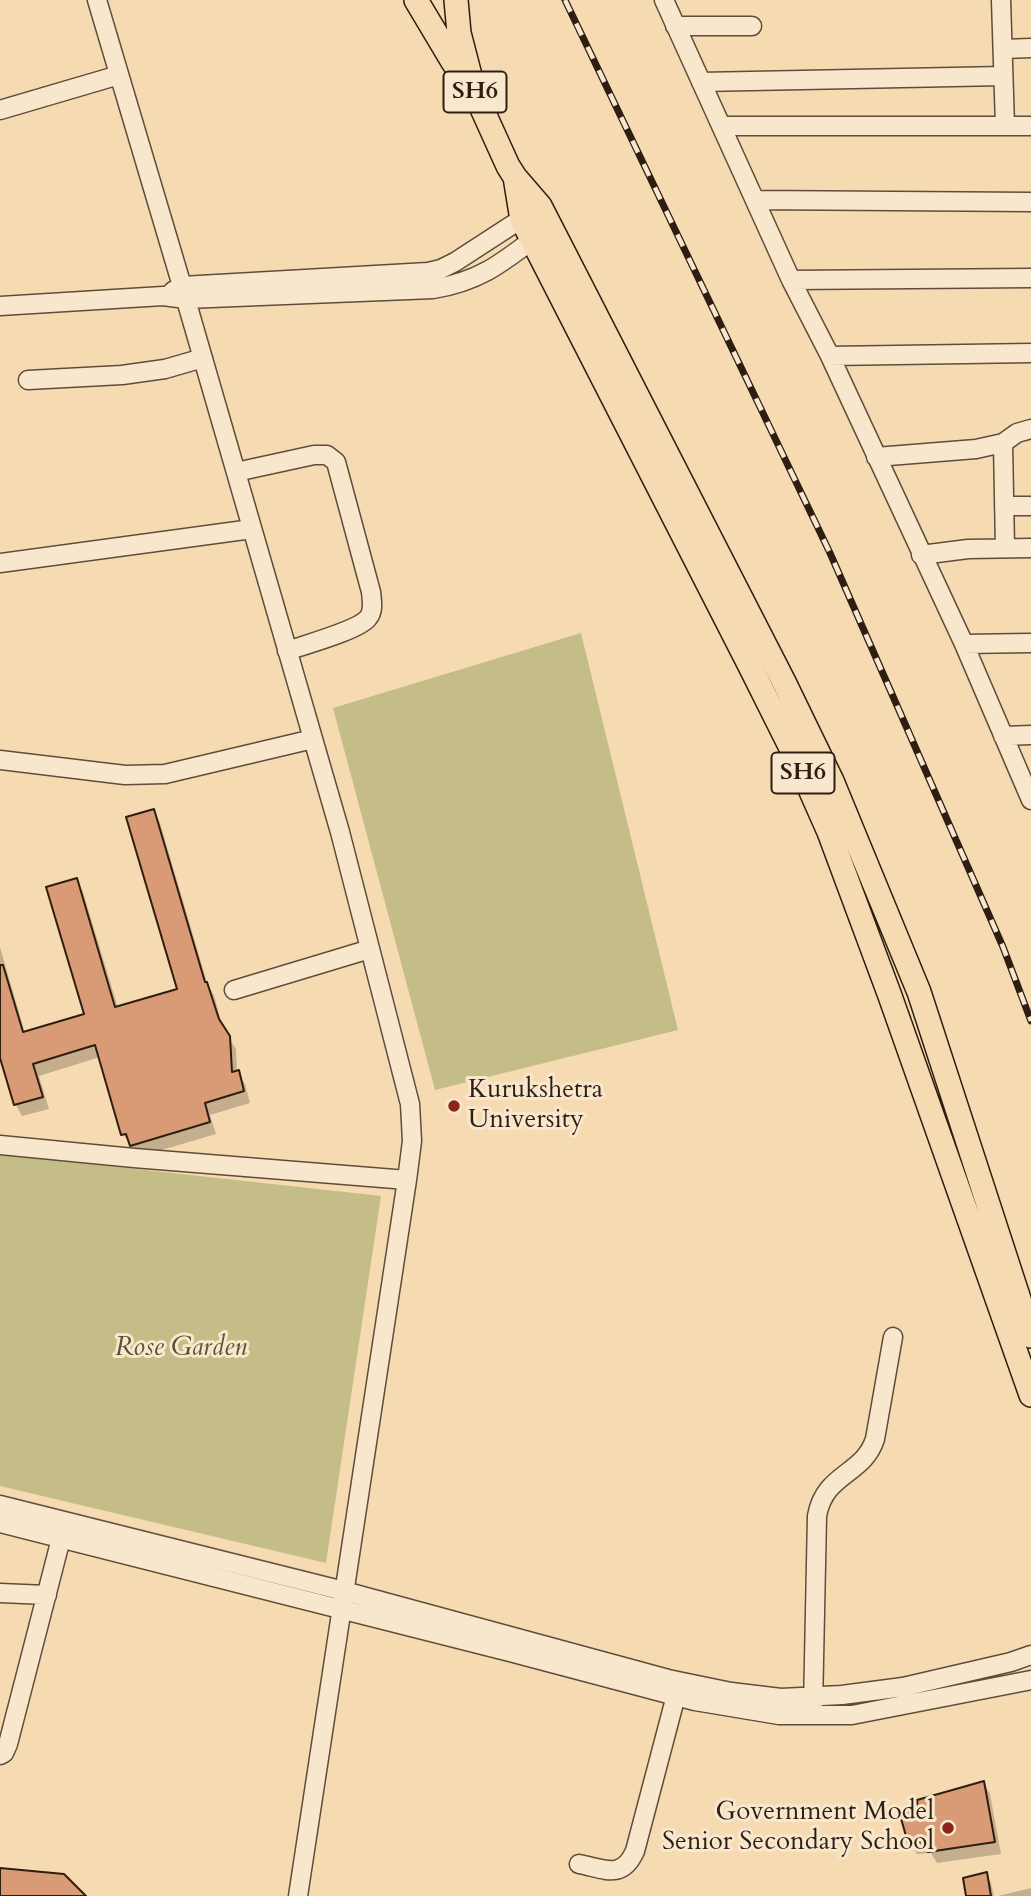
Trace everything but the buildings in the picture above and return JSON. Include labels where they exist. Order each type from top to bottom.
[{"type":"main road","points":[[416,0],[453,62],[474,91]]},
{"type":"main road","name":"SH6","points":[[456,0],[459,33],[474,91],[798,762],[829,832],[1031,1395]]},
{"type":"main road","name":"SH6","points":[[536,223],[778,670],[832,781],[919,992],[1031,1336]]},
{"type":"street","points":[[97,0],[340,832],[410,1104],[412,1141],[407,1180],[298,1896]]},
{"type":"street","points":[[664,0],[791,280],[830,356],[964,644],[1031,800]]},
{"type":"street","points":[[1001,0],[1005,126]]},
{"type":"street","points":[[676,26],[752,26]]},
{"type":"street","points":[[1003,49],[1031,48]]},
{"type":"street","points":[[0,110],[119,75]]},
{"type":"street","points":[[701,82],[1003,76]]},
{"type":"street","points":[[721,125],[1031,126]]},
{"type":"street","points":[[756,200],[1031,202]]},
{"type":"street","points":[[184,292],[433,289],[455,285],[490,271],[514,255],[536,223]]},
{"type":"street","points":[[0,306],[163,296],[428,272],[441,269],[536,223]]},
{"type":"street","points":[[791,280],[1031,278]]},
{"type":"street","points":[[830,356],[1031,353]]},
{"type":"street","points":[[28,380],[122,375],[165,369],[203,358]]},
{"type":"street","points":[[876,457],[955,452],[1003,443],[1017,433],[1031,429]]},
{"type":"street","points":[[1003,443],[1005,548]]},
{"type":"street","points":[[236,472],[314,455],[327,455],[336,462],[372,592],[372,611],[367,620],[356,627],[287,651]]},
{"type":"street","points":[[1004,506],[1031,506]]},
{"type":"street","points":[[0,563],[252,529]]},
{"type":"street","points":[[921,555],[968,549],[1031,548]]},
{"type":"street","points":[[964,644],[1031,643]]},
{"type":"street","points":[[1003,736],[1031,735]]},
{"type":"street","points":[[0,760],[125,775],[165,774],[313,739]]},
{"type":"street","points":[[234,990],[370,949]]},
{"type":"street","points":[[0,1145],[407,1180]]},
{"type":"street","points":[[813,1707],[819,1505],[829,1487],[872,1451],[893,1337]]},
{"type":"street","points":[[0,1505],[64,1530],[341,1610],[497,1649],[678,1689]]},
{"type":"street","points":[[0,1522],[64,1530],[344,1591],[678,1689],[695,1701],[779,1715],[1011,1662],[1031,1655]]},
{"type":"street","points":[[0,1755],[8,1744],[64,1530]]},
{"type":"street","points":[[0,1593],[47,1595]]},
{"type":"street","points":[[813,1707],[852,1715],[1031,1680]]},
{"type":"street","points":[[579,1864],[613,1870],[629,1865],[635,1852],[678,1689]]},
{"type":"green space","points":[[581,633],[678,1030],[435,1090],[333,708]]},
{"type":"green space","name":"Rose Garden","points":[[0,1154],[381,1196],[326,1563],[0,1486]]},
{"type":"railway","points":[[565,0],[830,553],[1003,947],[1031,1021]]},
{"type":"place","name":"Kurukshetra University","points":[[454,1106]]},
{"type":"place","name":"Government Model Senior Secondary School","points":[[948,1828]]}]
